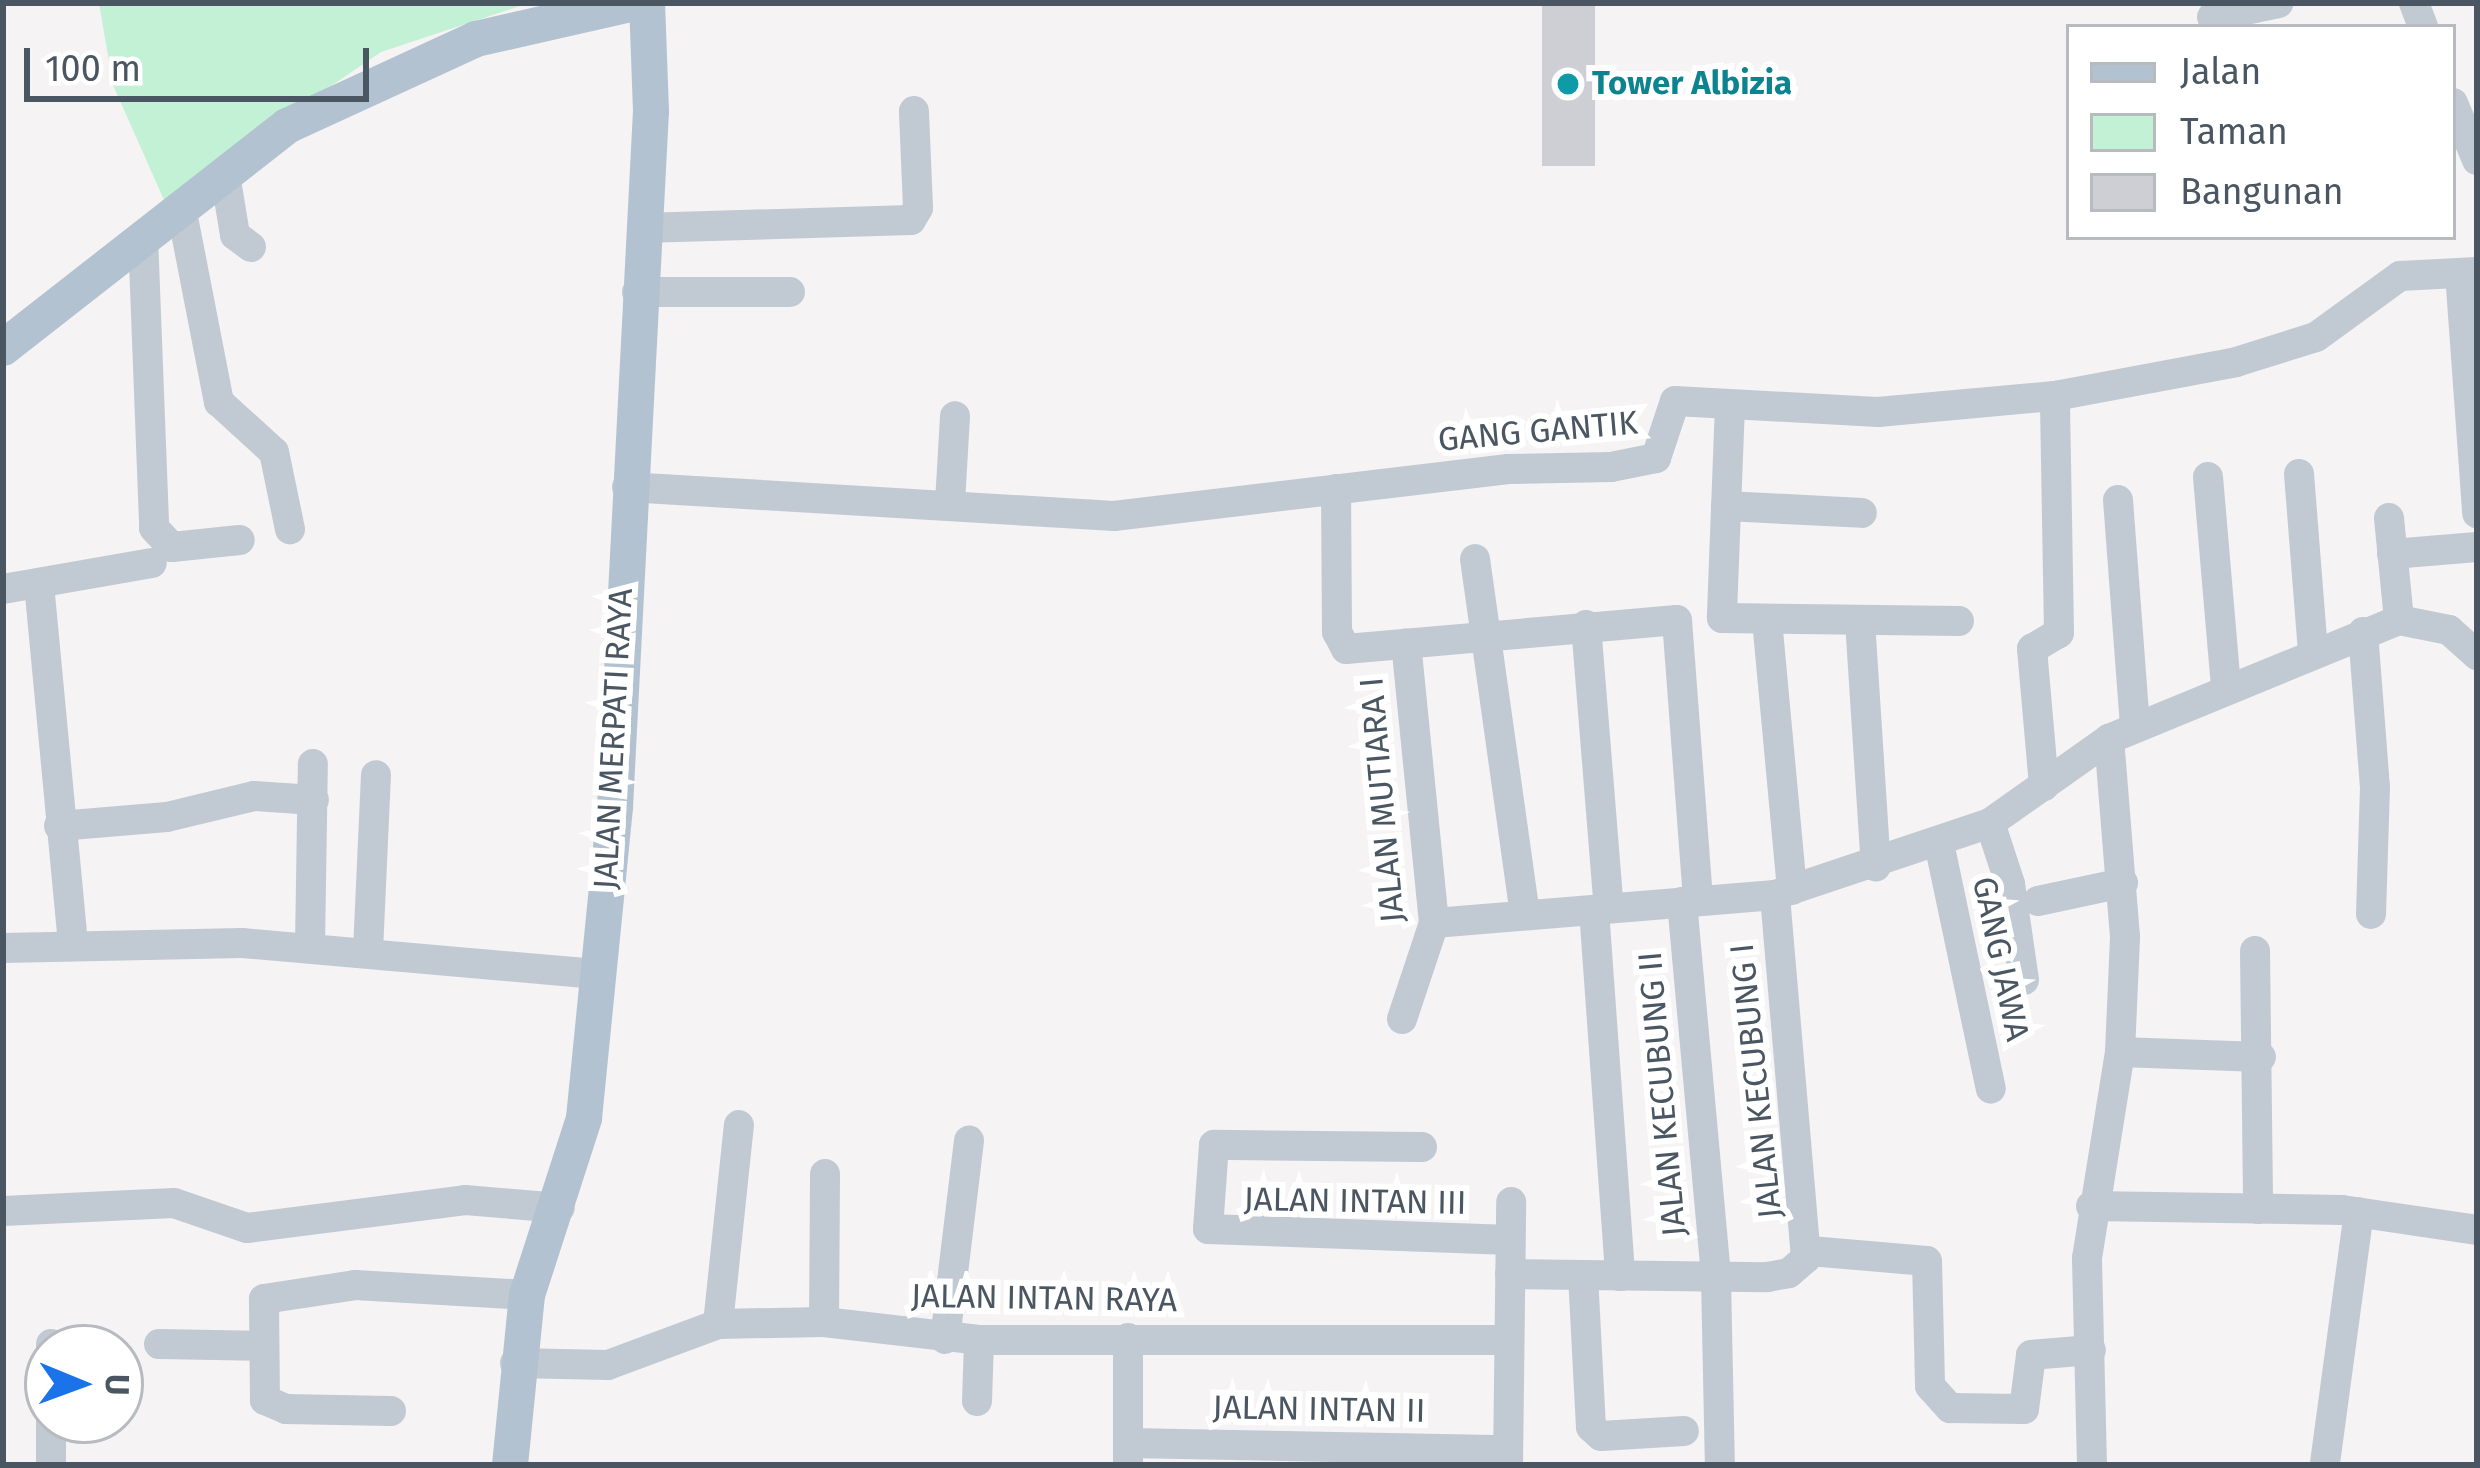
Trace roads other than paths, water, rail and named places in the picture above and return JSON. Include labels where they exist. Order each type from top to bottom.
[{"type":"main road","points":[[3,348],[287,126],[377,80],[476,39],[634,3]]},
{"type":"main road","name":"JALAN MERPATI RAYA","points":[[510,1465],[514,1363],[527,1295],[581,1136],[615,807],[626,487],[642,228],[647,3]]},
{"type":"street","points":[[2212,16],[2279,3]]},
{"type":"street","points":[[2456,110],[2477,160]]},
{"type":"street","points":[[642,228],[911,220],[918,208],[914,111]]},
{"type":"street","points":[[224,174],[235,235],[251,248]]},
{"type":"street","points":[[181,207],[219,402],[274,452],[290,529]]},
{"type":"street","points":[[143,236],[154,528],[172,548],[240,540]]},
{"type":"street","points":[[2468,273],[2477,513]]},
{"type":"street","name":"GANG GANTIK","points":[[626,487],[1114,516],[1336,489],[1653,460],[1672,402],[1878,412],[2056,396],[2316,338],[2401,276],[2468,273]]},
{"type":"street","points":[[637,292],[790,292]]},
{"type":"street","points":[[2044,786],[2036,643],[2059,633],[2056,396]]},
{"type":"street","points":[[1730,405],[1722,618],[1959,622]]},
{"type":"street","points":[[950,503],[955,416]]},
{"type":"street","points":[[2299,474],[2313,650]]},
{"type":"street","points":[[2208,477],[2226,688]]},
{"type":"street","points":[[1336,489],[1338,640],[1346,649],[1586,625],[1620,1276]]},
{"type":"street","points":[[2092,1465],[2091,1206],[2120,1052],[2123,883],[2118,500]]},
{"type":"street","points":[[1726,506],[1862,513]]},
{"type":"street","points":[[2389,518],[2399,620]]},
{"type":"street","points":[[2392,554],[2477,547]]},
{"type":"street","points":[[1475,559],[1490,632],[1525,915]]},
{"type":"street","points":[[3,590],[152,563]]},
{"type":"street","points":[[39,584],[73,945]]},
{"type":"street","name":"JALAN KECUBUNG II","points":[[1586,625],[1677,620],[1715,1279],[1720,1465]]},
{"type":"street","name":"JALAN KECUBUNG I","points":[[1767,620],[1809,1254]]},
{"type":"street","points":[[1434,923],[1784,892],[1876,866],[1990,823],[2122,733],[2363,632],[2399,620],[2449,630],[2477,655]]},
{"type":"street","points":[[1860,621],[1876,866]]},
{"type":"street","points":[[2363,632],[2375,787],[2372,914]]},
{"type":"street","name":"JALAN MUTIARA I","points":[[1402,1019],[1434,923],[1406,643]]},
{"type":"street","points":[[310,946],[313,764]]},
{"type":"street","points":[[368,951],[376,776]]},
{"type":"street","points":[[59,826],[167,817],[254,796],[314,800]]},
{"type":"street","points":[[1990,823],[2009,884],[2024,980]]},
{"type":"street","name":"GANG JAWA","points":[[1939,843],[1991,1089]]},
{"type":"street","points":[[2038,901],[2123,883]]},
{"type":"street","points":[[3,948],[310,946],[597,974]]},
{"type":"street","points":[[2254,951],[2261,1057],[2258,1209]]},
{"type":"street","points":[[2120,1052],[2261,1057]]},
{"type":"street","points":[[718,1324],[739,1124]]},
{"type":"street","points":[[945,1339],[969,1140]]},
{"type":"street","name":"JALAN INTAN III","points":[[1422,1147],[1220,1143],[1209,1152],[1206,1223],[1216,1235],[1510,1240]]},
{"type":"street","points":[[824,1322],[825,1174]]},
{"type":"street","points":[[3,1211],[174,1203],[209,1208],[247,1228],[465,1200],[560,1208]]},
{"type":"street","points":[[1508,1457],[1511,1202]]},
{"type":"street","points":[[2091,1206],[2359,1213],[2477,1230]]},
{"type":"street","points":[[2325,1463],[2359,1213]]},
{"type":"street","points":[[1510,1274],[1715,1279],[1790,1273],[1809,1254],[1927,1261],[1930,1386],[1950,1408],[2024,1408],[2030,1357],[2091,1350]]},
{"type":"street","points":[[1583,1275],[1591,1427],[1601,1436],[1684,1431]]},
{"type":"street","points":[[392,1412],[272,1407],[263,1393],[262,1306],[277,1292],[433,1285],[527,1295]]},
{"type":"street","name":"JALAN INTAN RAYA","points":[[514,1363],[608,1365],[718,1324],[824,1322],[979,1340],[1509,1340]]},
{"type":"street","points":[[1128,1338],[1128,1454]]},
{"type":"street","points":[[977,1401],[979,1340]]},
{"type":"street","points":[[159,1344],[262,1346]]},
{"type":"street","name":"JALAN INTAN II","points":[[1128,1454],[1508,1457]]},
{"type":"place","name":"Tower Albizia","points":[[1568,84]]}]
